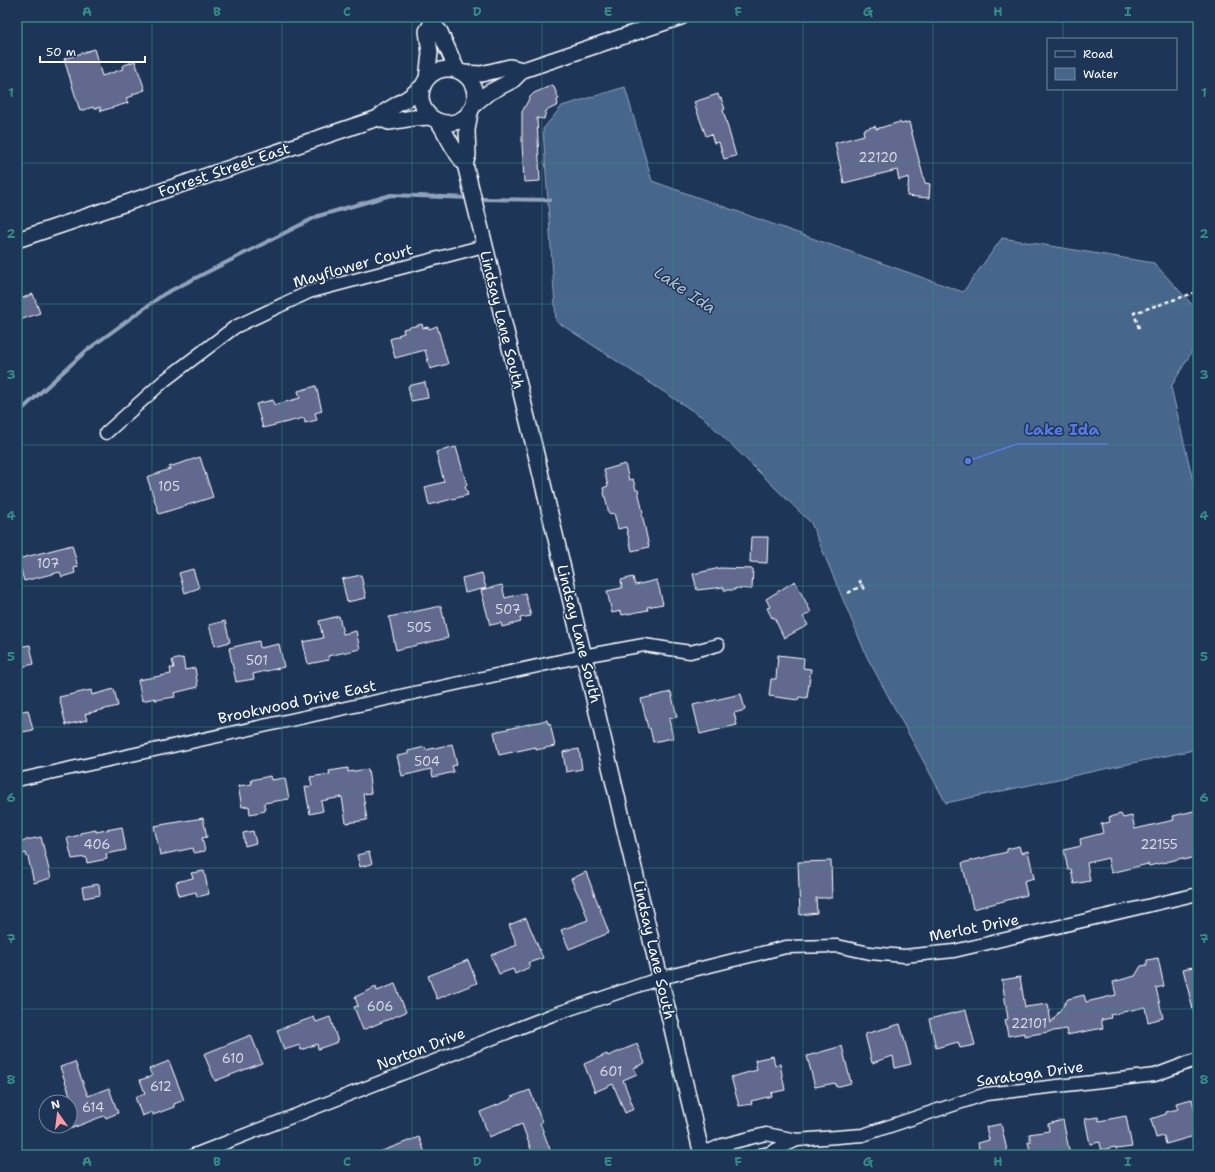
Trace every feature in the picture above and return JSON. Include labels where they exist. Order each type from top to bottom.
[{"type":"street","points":[[378,118],[389,122],[413,118],[435,119],[446,123],[455,122],[463,118],[488,93],[513,80],[523,70],[681,17]]},
{"type":"street","points":[[431,20],[440,32],[460,72],[469,79],[475,94],[467,130],[468,155],[465,164]]},
{"type":"street","points":[[431,20],[427,31],[430,53],[421,95],[421,103],[425,111],[435,119]]},
{"type":"street","points":[[425,82],[434,73],[449,69],[460,72],[481,74],[510,67],[523,70]]},
{"type":"street","name":"Forrest Street East","points":[[17,240],[378,118],[386,111],[408,98],[425,82]]},
{"type":"street","name":"Lindsay Lane South","points":[[435,119],[446,133],[456,155],[465,164],[534,446],[703,1155]]},
{"type":"street","name":"Mayflower Court","points":[[106,433],[165,380],[235,327],[309,292],[484,246]]},
{"type":"street","name":"Brookwood Drive East","points":[[17,780],[583,656],[644,645],[690,652],[718,645]]},
{"type":"street","name":"Merlot Drive","points":[[661,978],[786,947],[837,946],[870,953],[904,956],[954,951],[1198,894]]},
{"type":"street","name":"Norton Drive","points":[[194,1155],[552,1015],[661,978]]},
{"type":"street","name":"Saratoga Drive","points":[[703,1155],[722,1145],[766,1134],[798,1140],[863,1135],[986,1094],[1154,1075],[1198,1059]]},
{"type":"street","name":"Saratoga Drive","points":[[760,1155],[769,1153],[798,1140]]},
{"type":"path","points":[[1139,328],[1134,313],[1194,293]]},
{"type":"path","points":[[859,580],[866,591]]},
{"type":"path","points":[[848,593],[863,585]]},
{"type":"water","name":"Lake Ida","points":[[625,87],[652,181],[963,292],[1002,238],[1154,263],[1198,311],[1198,341],[1171,387],[1198,502],[1198,749],[946,803],[867,657],[811,523],[705,419],[556,321],[543,129],[562,106]]},
{"type":"building","points":[[94,49],[102,76],[123,69],[122,66],[135,61],[145,90],[126,98],[128,103],[101,111],[100,107],[94,109],[93,107],[80,111],[64,59]]},
{"type":"building","points":[[553,85],[559,99],[557,100],[558,105],[546,111],[544,119],[537,118],[540,181],[524,182],[522,112],[530,97],[534,93]]},
{"type":"building","points":[[718,94],[725,109],[723,110],[736,156],[724,159],[719,142],[714,143],[711,134],[706,136],[694,102]]},
{"type":"building","points":[[900,122],[901,124],[909,122],[925,183],[930,184],[929,198],[907,196],[909,177],[899,180],[897,170],[844,183],[835,143],[864,135],[863,130],[875,126],[876,129]]},
{"type":"building","points":[[33,294],[40,313],[17,321],[17,300]]},
{"type":"building","points":[[422,324],[423,328],[428,327],[429,329],[437,326],[448,364],[430,369],[425,350],[395,358],[390,339],[404,333],[403,329]]},
{"type":"building","points":[[425,382],[428,398],[411,401],[408,386]]},
{"type":"building","points":[[316,386],[322,411],[315,413],[317,420],[305,423],[304,418],[263,428],[256,404],[273,400],[274,405],[300,398],[298,391]]},
{"type":"building","points":[[456,447],[467,485],[465,486],[468,495],[429,505],[425,487],[444,482],[436,452]]},
{"type":"building","points":[[200,457],[213,497],[159,514],[147,477],[170,469],[169,467]]},
{"type":"building","points":[[625,464],[629,480],[633,479],[636,490],[638,490],[649,547],[632,551],[626,527],[618,529],[614,513],[609,514],[603,488],[608,486],[604,470]]},
{"type":"building","points":[[751,537],[768,537],[767,563],[750,562]]},
{"type":"building","points":[[72,545],[78,567],[74,568],[75,573],[62,577],[60,572],[24,581],[18,559]]},
{"type":"building","points":[[720,568],[753,569],[752,589],[735,588],[735,590],[724,590],[724,587],[697,590],[693,574]]},
{"type":"building","points":[[193,569],[199,588],[185,593],[179,573]]},
{"type":"building","points":[[482,573],[486,588],[465,593],[462,578]]},
{"type":"building","points":[[361,575],[366,598],[347,602],[342,579]]},
{"type":"building","points":[[633,577],[635,585],[657,580],[663,604],[647,607],[648,610],[622,615],[621,611],[612,613],[607,591],[622,588],[621,580]]},
{"type":"building","points":[[795,581],[811,612],[803,617],[808,625],[784,638],[774,617],[772,618],[767,608],[770,607],[766,599]]},
{"type":"building","points":[[502,585],[505,598],[525,593],[531,616],[520,618],[521,622],[502,627],[501,623],[490,625],[481,590]]},
{"type":"building","points":[[441,606],[448,638],[396,650],[389,617]]},
{"type":"building","points":[[339,616],[343,634],[356,631],[360,649],[328,656],[329,660],[308,664],[303,642],[323,638],[319,621]]},
{"type":"building","points":[[225,621],[230,642],[215,646],[209,625]]},
{"type":"building","points":[[259,641],[260,648],[279,644],[284,667],[253,674],[254,679],[236,682],[229,648]]},
{"type":"building","points":[[30,645],[34,664],[17,668],[17,647]]},
{"type":"building","points":[[778,655],[804,658],[803,668],[811,669],[807,698],[799,697],[798,700],[769,696],[771,679],[776,679]]},
{"type":"building","points":[[183,658],[185,670],[195,668],[198,687],[174,693],[175,697],[155,700],[155,698],[142,701],[138,680],[171,674],[170,668],[174,668],[172,660]]},
{"type":"building","points":[[114,689],[118,706],[85,714],[87,720],[66,725],[59,697],[91,690],[92,695]]},
{"type":"building","points":[[671,692],[677,717],[669,719],[673,738],[653,742],[641,699]]},
{"type":"building","points":[[741,694],[745,710],[734,713],[737,725],[700,734],[693,705]]},
{"type":"building","points":[[28,710],[33,730],[17,733],[17,712]]},
{"type":"building","points":[[547,720],[548,724],[550,723],[555,746],[536,750],[536,747],[499,755],[494,732]]},
{"type":"building","points":[[452,744],[457,765],[452,766],[454,772],[433,777],[431,769],[402,776],[397,756],[408,754],[408,751],[425,747],[426,750]]},
{"type":"building","points":[[579,749],[582,769],[566,772],[563,752]]},
{"type":"building","points":[[348,768],[348,772],[368,769],[371,793],[363,794],[367,820],[346,823],[342,797],[321,801],[323,811],[310,814],[305,787],[312,786],[310,777],[330,774],[329,771]]},
{"type":"building","points":[[270,776],[271,780],[285,778],[289,799],[264,803],[265,811],[250,814],[249,806],[242,807],[238,786],[252,784],[251,780]]},
{"type":"building","points":[[1198,810],[1198,856],[1149,866],[1148,864],[1111,873],[1108,858],[1087,863],[1090,881],[1074,884],[1071,869],[1068,870],[1064,850],[1081,846],[1080,839],[1103,833],[1101,824],[1110,822],[1109,817],[1121,814],[1123,818],[1132,816],[1135,829],[1174,820],[1173,816]]},
{"type":"building","points":[[203,818],[207,837],[202,838],[205,851],[194,853],[193,848],[160,855],[154,826]]},
{"type":"building","points":[[122,827],[126,850],[106,854],[107,859],[87,863],[86,857],[72,859],[67,838],[80,835],[80,833],[96,830],[96,832]]},
{"type":"building","points":[[253,831],[256,843],[245,846],[243,833]]},
{"type":"building","points":[[41,837],[51,878],[34,883],[26,853],[17,856],[17,842]]},
{"type":"building","points":[[1019,846],[1021,853],[1028,851],[1034,878],[1024,881],[1027,895],[973,909],[962,863],[1007,852],[1007,849]]},
{"type":"building","points":[[369,852],[372,864],[360,867],[357,855]]},
{"type":"building","points":[[831,861],[832,898],[816,898],[817,913],[800,915],[798,862]]},
{"type":"building","points":[[204,871],[209,894],[197,897],[196,892],[179,896],[176,882],[193,878],[191,873]]},
{"type":"building","points":[[586,872],[609,933],[569,949],[561,930],[588,920],[580,897],[571,879]]},
{"type":"building","points":[[99,884],[100,895],[84,898],[82,887]]},
{"type":"building","points":[[526,918],[543,958],[528,963],[530,967],[515,974],[513,969],[499,974],[491,955],[517,945],[509,925]]},
{"type":"building","points":[[1158,958],[1164,986],[1156,988],[1163,1018],[1148,1022],[1145,1007],[1110,1015],[1111,1018],[1101,1020],[1103,1028],[1067,1035],[1066,1029],[1024,1036],[1024,1033],[1008,1036],[1005,1020],[1008,1019],[1002,980],[1020,977],[1025,1007],[1048,1004],[1051,1023],[1068,999],[1084,995],[1086,1002],[1116,995],[1113,982],[1135,976],[1141,966],[1147,965],[1147,960]]},
{"type":"building","points":[[468,960],[477,983],[437,999],[428,976]]},
{"type":"building","points":[[1198,966],[1198,1013],[1194,1014],[1183,969]]},
{"type":"building","points":[[395,984],[406,1012],[363,1030],[354,1007],[358,1006],[355,997],[376,987],[377,991]]},
{"type":"building","points":[[966,1010],[975,1045],[960,1048],[958,1042],[936,1048],[929,1019]]},
{"type":"building","points":[[314,1017],[316,1022],[330,1017],[338,1042],[318,1049],[317,1044],[301,1050],[300,1045],[284,1050],[277,1030]]},
{"type":"building","points":[[900,1024],[911,1064],[895,1068],[893,1056],[872,1063],[865,1034]]},
{"type":"building","points":[[251,1035],[262,1063],[215,1081],[204,1054]]},
{"type":"building","points":[[637,1044],[645,1063],[634,1068],[637,1074],[623,1080],[634,1109],[625,1113],[613,1084],[595,1092],[584,1064],[607,1054],[608,1056]]},
{"type":"building","points":[[842,1046],[851,1083],[836,1087],[835,1083],[815,1087],[807,1056]]},
{"type":"building","points":[[773,1056],[775,1065],[780,1064],[785,1090],[771,1093],[772,1096],[751,1101],[752,1104],[739,1106],[731,1077],[757,1070],[755,1060]]},
{"type":"building","points":[[169,1061],[184,1100],[174,1104],[174,1107],[153,1115],[152,1112],[142,1116],[135,1097],[145,1093],[140,1080],[152,1076],[149,1069]]},
{"type":"building","points":[[75,1062],[88,1096],[109,1088],[118,1113],[106,1118],[105,1116],[101,1117],[78,1126],[78,1094],[70,1094],[60,1067]]},
{"type":"building","points":[[530,1090],[552,1155],[533,1155],[522,1124],[489,1137],[480,1112],[512,1099],[511,1097]]},
{"type":"building","points":[[1192,1099],[1198,1122],[1198,1135],[1166,1144],[1164,1136],[1156,1138],[1151,1119],[1166,1114],[1166,1112],[1178,1109],[1176,1103]]},
{"type":"building","points":[[1126,1116],[1132,1147],[1116,1149],[1115,1147],[1101,1150],[1100,1142],[1090,1144],[1085,1119],[1098,1117],[1099,1121]]},
{"type":"building","points":[[1063,1120],[1070,1155],[1031,1155],[1028,1142],[1031,1142],[1029,1134],[1049,1131],[1048,1124]]},
{"type":"building","points":[[1001,1124],[1008,1155],[980,1155],[978,1143],[989,1140],[986,1127]]},
{"type":"building","points":[[419,1137],[426,1155],[374,1155],[374,1154]]},
{"type":"waterway","points":[[17,414],[87,350],[164,294],[318,216],[391,195],[470,198]]},
{"type":"waterway","points":[[477,199],[550,200]]},
{"type":"place","name":"Lake Ida","points":[[968,461]]}]
